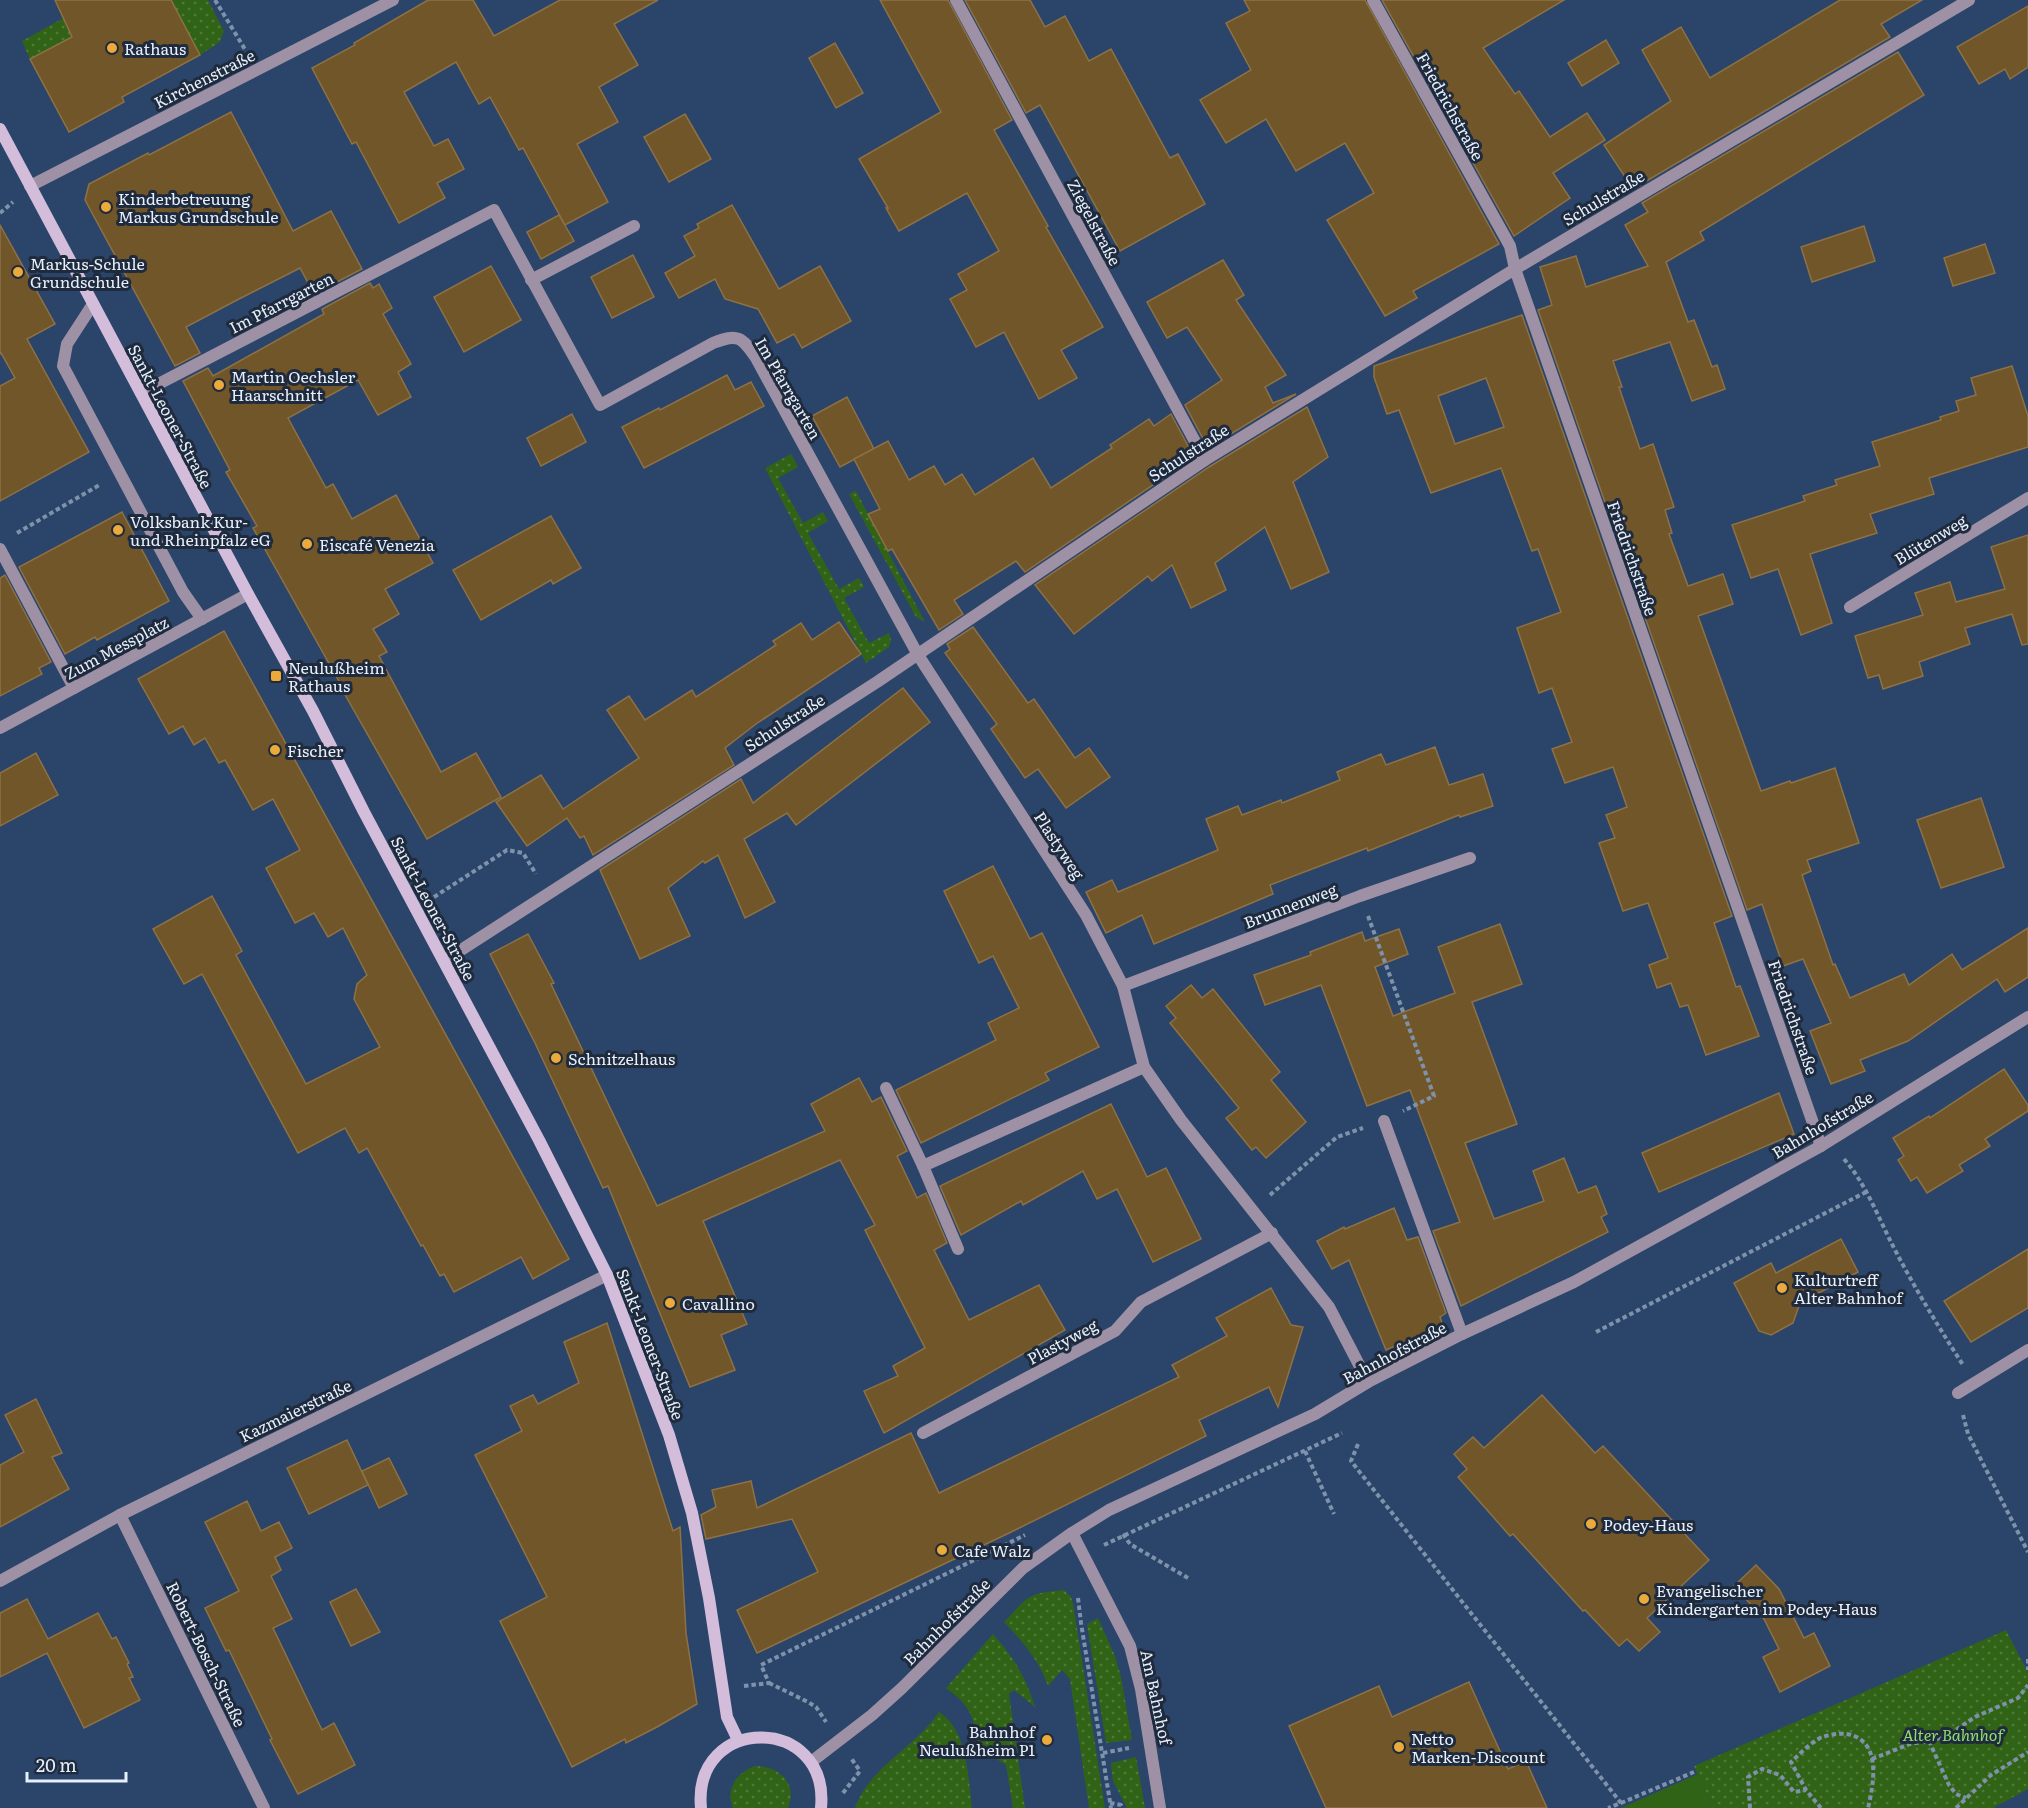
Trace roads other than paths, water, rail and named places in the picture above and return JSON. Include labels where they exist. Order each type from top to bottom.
[{"type":"street","name":"Kirchenstraße","points":[[30,186],[393,0]]},
{"type":"street","name":"Ziegelstraße","points":[[956,0],[1205,460]]},
{"type":"street","name":"Friedrichstraße","points":[[1373,0],[1510,246],[1515,269],[1821,1146]]},
{"type":"street","name":"Schulstraße","points":[[444,961],[918,655],[1205,460],[1515,269],[1969,0]]},
{"type":"street","name":"Sankt-Leoner-Straße","points":[[0,129],[248,594],[314,711],[364,812],[539,1140],[607,1275],[669,1435],[693,1513],[709,1598],[727,1717],[738,1740]]},
{"type":"street","name":"Im Pfarrgarten","points":[[141,393],[494,210],[600,405],[713,343],[733,337],[741,339],[756,358],[918,655]]},
{"type":"street","points":[[531,280],[634,226]]},
{"type":"street","points":[[93,304],[67,344],[63,366],[183,592],[201,619]]},
{"type":"street","name":"Blütenweg","points":[[1850,607],[2028,498]]},
{"type":"street","points":[[0,549],[74,688]]},
{"type":"street","name":"Zum Messplatz","points":[[0,728],[248,594]]},
{"type":"street","name":"Plastyweg","points":[[918,655],[1086,915],[1123,986],[1144,1067],[1181,1120],[1329,1306],[1368,1382]]},
{"type":"street","name":"Brunnenweg","points":[[1123,986],[1360,896],[1470,858]]},
{"type":"street","name":"Bahnhofstraße","points":[[811,1762],[840,1741],[902,1688],[1023,1568],[1109,1510],[1316,1414],[1368,1382],[1462,1334],[1574,1282],[1821,1146],[2028,1017]]},
{"type":"street","points":[[923,1166],[1144,1067]]},
{"type":"street","points":[[886,1089],[923,1166],[958,1249]]},
{"type":"street","points":[[1384,1121],[1462,1334]]},
{"type":"street","name":"Plastyweg","points":[[923,1433],[1115,1331],[1141,1302],[1272,1233]]},
{"type":"street","name":"Kazmaierstraße","points":[[0,1581],[120,1515],[607,1275]]},
{"type":"street","points":[[1958,1393],[2028,1350]]},
{"type":"street","name":"Robert-Bosch-Straße","points":[[120,1515],[264,1808]]},
{"type":"street","name":"Am Bahnhof","points":[[1072,1533],[1130,1646],[1141,1689],[1160,1808]]},
{"type":"street","points":[[701,1808],[700,1791],[704,1774],[712,1760],[724,1748],[738,1740],[758,1736],[778,1739],[797,1748],[811,1762],[819,1778],[822,1795],[820,1808]]},
{"type":"place","name":"Rathaus","points":[[112,48]]},
{"type":"place","name":"Kinderbetreuung Markus Grundschule","points":[[106,207]]},
{"type":"place","name":"Markus-Schule Grundschule","points":[[18,272]]},
{"type":"place","name":"Martin Oechsler Haarschnitt","points":[[219,385]]},
{"type":"place","name":"Volksbank Kur- und Rheinpfalz eG","points":[[118,530]]},
{"type":"place","name":"Eiscafé Venezia","points":[[307,544]]},
{"type":"place","name":"Neulußheim Rathaus","points":[[276,676]]},
{"type":"place","name":"Fischer","points":[[275,750]]},
{"type":"place","name":"Schnitzelhaus","points":[[556,1058]]},
{"type":"place","name":"Kulturtreff Alter Bahnhof","points":[[1782,1288]]},
{"type":"place","name":"Cavallino","points":[[670,1303]]},
{"type":"place","name":"Podey-Haus","points":[[1591,1524]]},
{"type":"place","name":"Cafe Walz","points":[[942,1550]]},
{"type":"place","name":"Evangelischer Kindergarten im Podey-Haus","points":[[1644,1599]]},
{"type":"place","name":"Bahnhof Neulußheim P1","points":[[1047,1740]]},
{"type":"place","name":"Netto Marken-Discount","points":[[1399,1747]]},
{"type":"park label","name":"Alter Bahnhof","points":[[1953,1734]]}]
